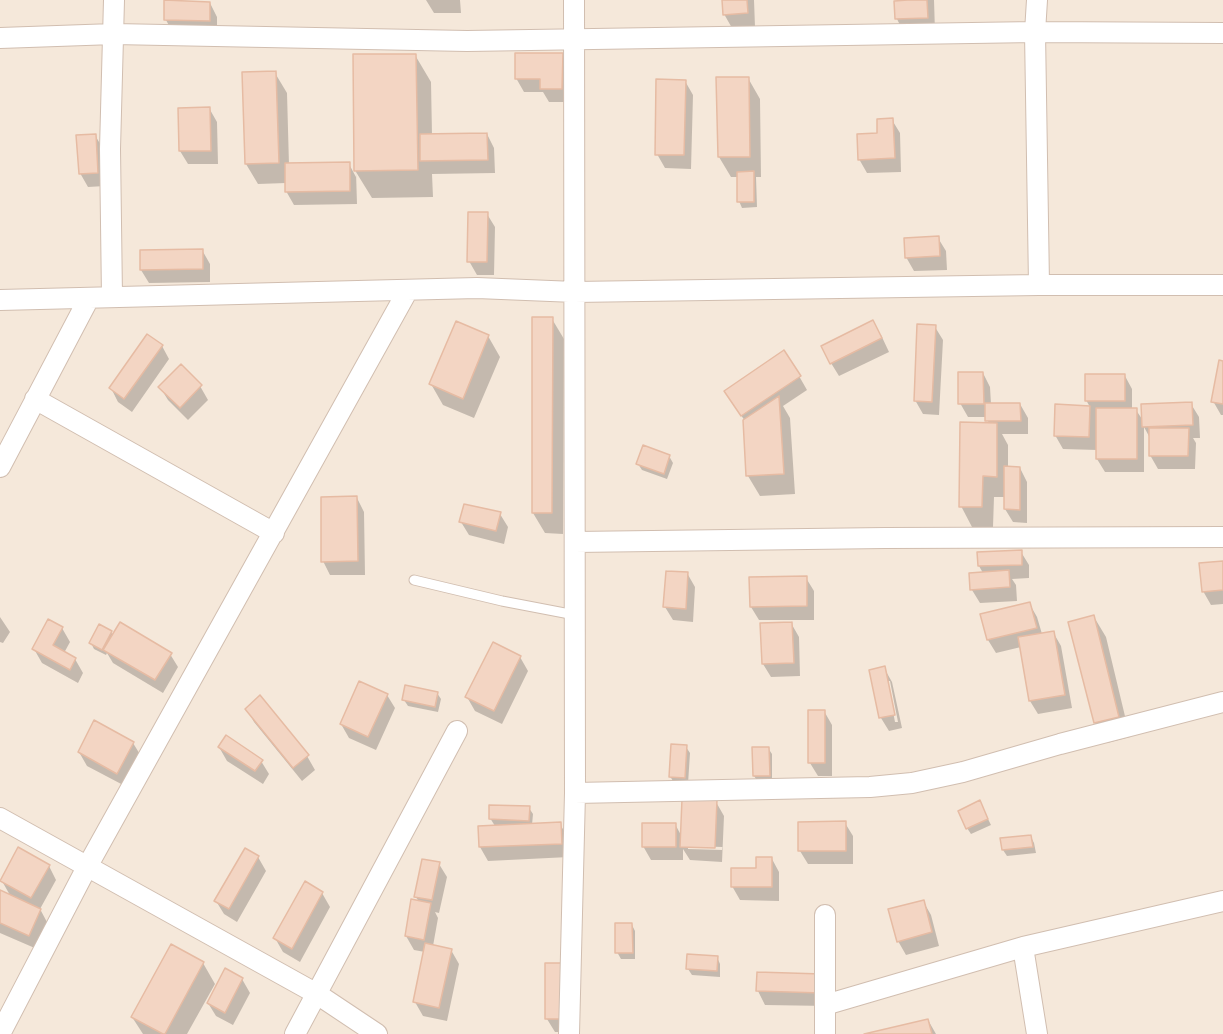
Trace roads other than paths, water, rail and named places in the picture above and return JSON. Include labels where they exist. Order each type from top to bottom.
[{"type":"street","points":[[112,297],[110,149],[114,0]]},
{"type":"street","points":[[569,1034],[575,793],[574,0]]},
{"type":"street","points":[[1037,0],[1035,32],[1039,285]]},
{"type":"street","points":[[0,38],[114,34],[466,41],[1035,32],[1223,33]]},
{"type":"street","points":[[0,300],[477,288],[575,292],[1039,285],[1223,285]]},
{"type":"street","points":[[0,1034],[87,867],[408,290]]},
{"type":"street","points":[[0,467],[89,298]]},
{"type":"street","points":[[34,399],[274,533]]},
{"type":"street","points":[[575,542],[1223,537]]},
{"type":"street","points":[[575,793],[870,787],[912,783],[963,772],[1060,744],[1223,702]]},
{"type":"street","points":[[295,1034],[457,731]]},
{"type":"street","points":[[0,818],[317,994],[377,1034]]},
{"type":"street","points":[[825,1005],[1023,947],[1223,901]]},
{"type":"street","points":[[825,915],[825,1034]]},
{"type":"street","points":[[1023,947],[1036,1034]]},
{"type":"lane","points":[[414,580],[502,601],[575,615]]}]
